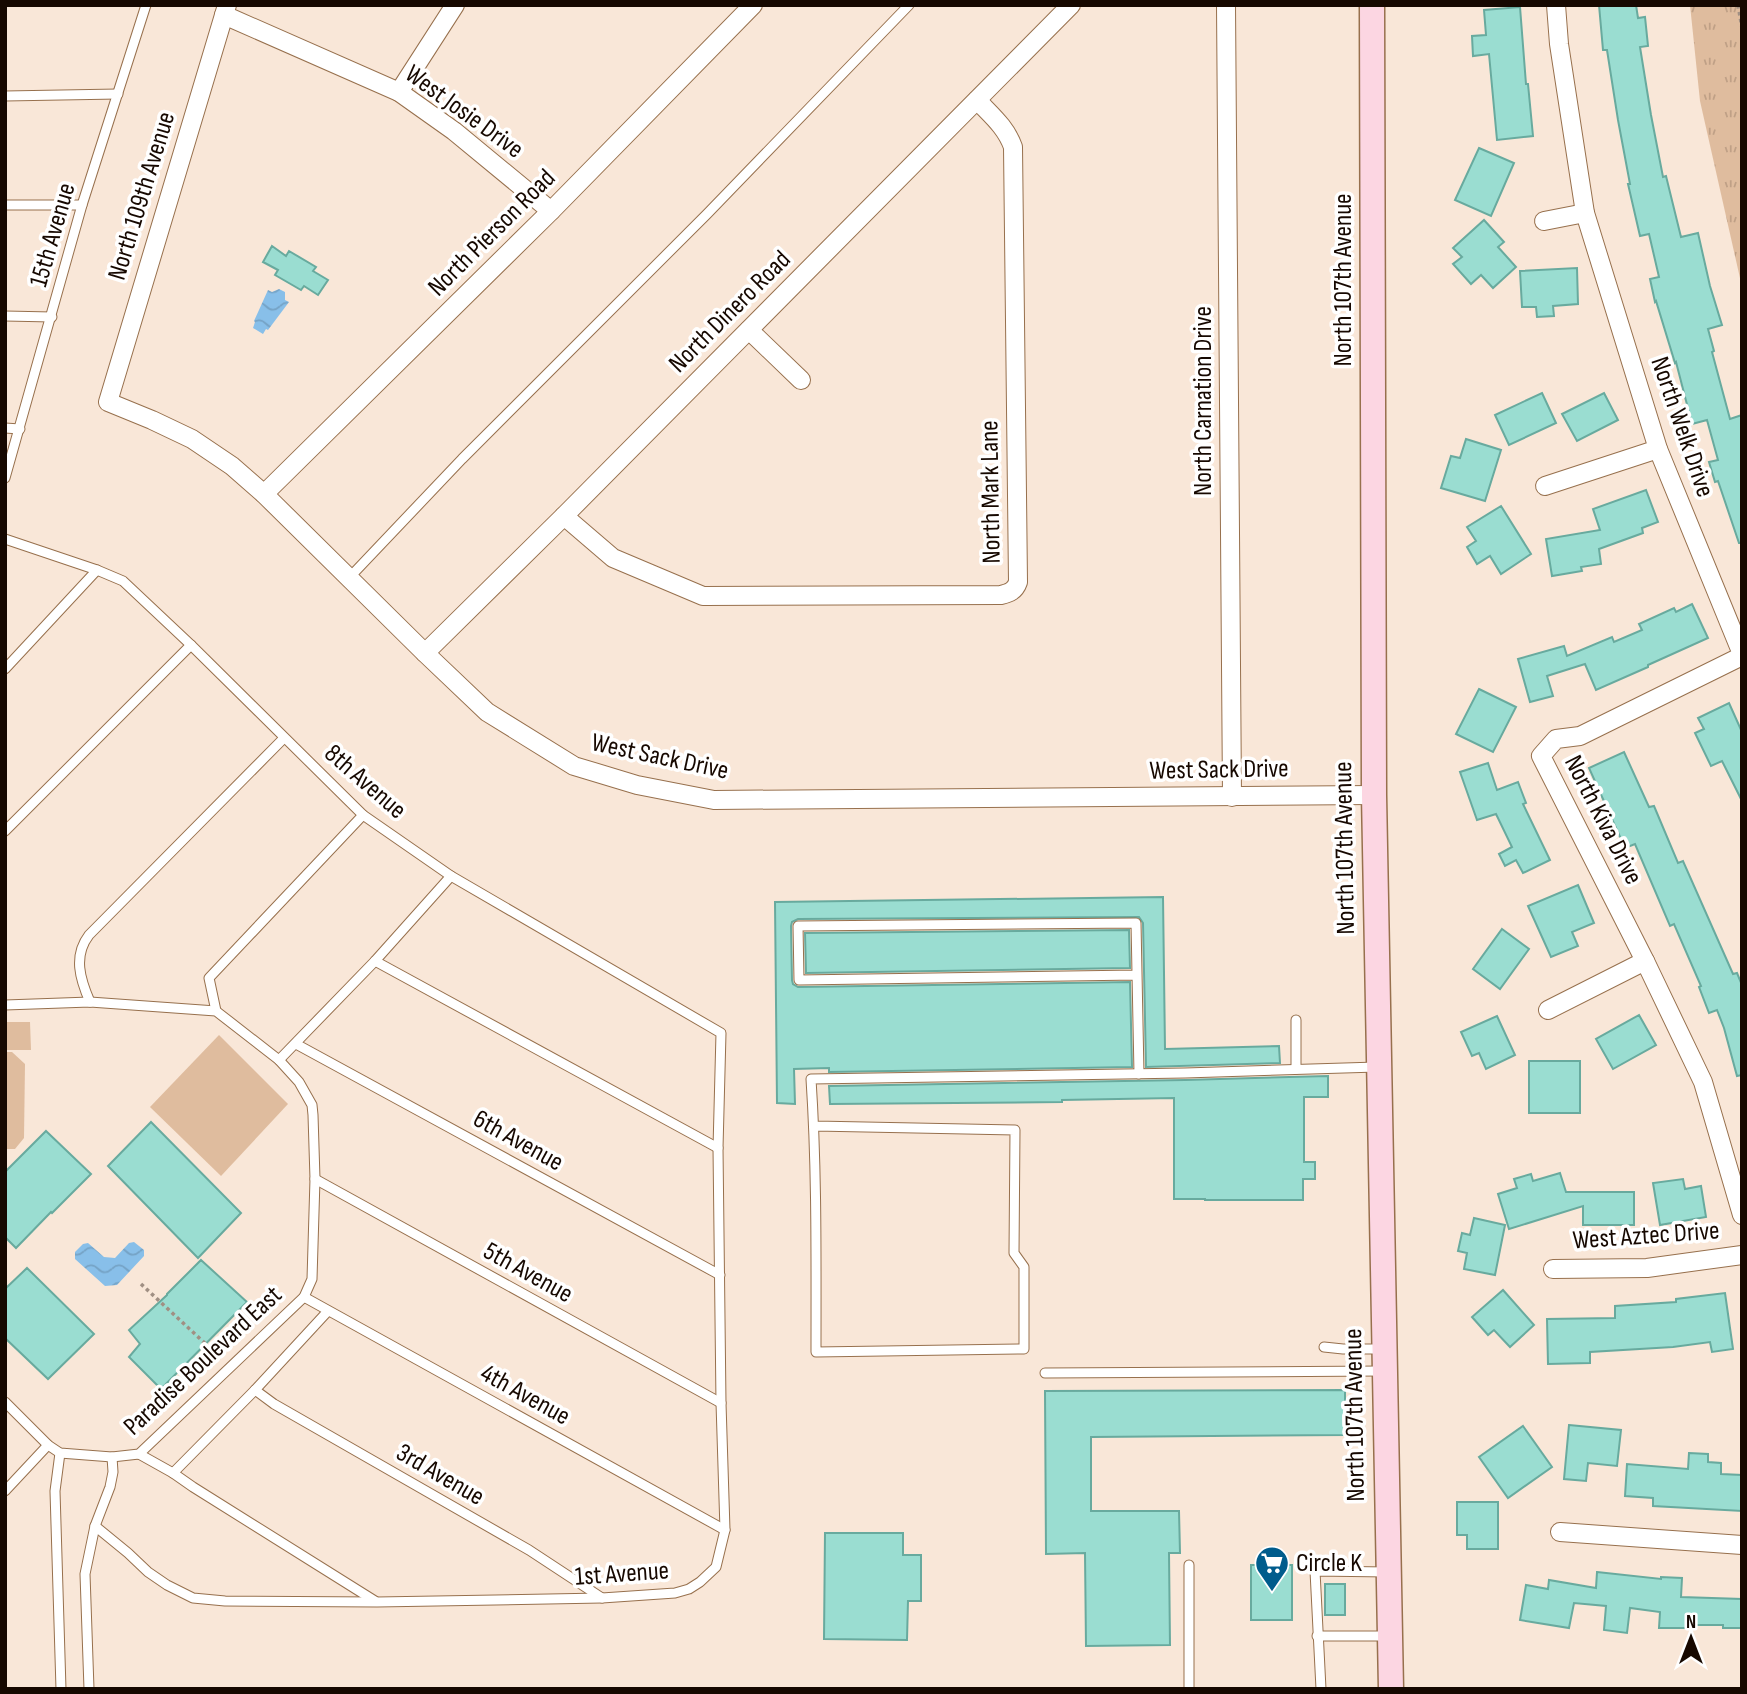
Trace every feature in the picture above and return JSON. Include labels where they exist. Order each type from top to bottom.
[{"type":"main road","name":"North 107th Avenue","points":[[1372,5],[1374,795],[1391,1689]]},
{"type":"street","points":[[399,92],[455,5]]},
{"type":"street","name":"North Pierson Road","points":[[264,494],[551,211],[753,5]]},
{"type":"street","name":"North Dinero Road","points":[[425,653],[1071,5]]},
{"type":"street","name":"North Carnation Drive","points":[[1226,5],[1232,797]]},
{"type":"street","name":"North Welk Drive","points":[[1556,5],[1559,44],[1585,213],[1658,449],[1742,655]]},
{"type":"street","name":"West Josie Drive","points":[[225,10],[399,92],[454,131],[551,211]]},
{"type":"street","name":"North 109th Avenue","points":[[108,402],[225,10]]},
{"type":"street","name":"North Mark Lane","points":[[564,516],[613,558],[703,596],[1000,595],[1015,589],[1018,582],[1013,147],[1009,135],[977,100]]},
{"type":"street","points":[[1545,221],[1585,213]]},
{"type":"street","points":[[749,330],[801,380]]},
{"type":"street","name":"West Sack Drive","points":[[108,402],[192,439],[232,466],[487,712],[574,766],[637,785],[714,800],[1374,795]]},
{"type":"street","points":[[1545,486],[1658,449]]},
{"type":"street","name":"North Kiva Drive","points":[[1742,655],[1580,736],[1556,739],[1541,756],[1646,961],[1703,1082],[1742,1215]]},
{"type":"street","points":[[1548,1010],[1646,961]]},
{"type":"street","name":"West Aztec Drive","points":[[1553,1269],[1647,1268],[1742,1255]]},
{"type":"street","points":[[1560,1532],[1742,1545]]},
{"type":"lane","name":"15th Avenue","points":[[5,478],[82,205],[146,5]]},
{"type":"lane","points":[[349,578],[909,5]]},
{"type":"lane","points":[[5,96],[118,94]]},
{"type":"lane","points":[[5,205],[82,205]]},
{"type":"lane","points":[[5,316],[51,317]]},
{"type":"lane","points":[[5,428],[20,429]]},
{"type":"lane","name":"8th Avenue","points":[[5,539],[123,581],[363,815],[451,876],[721,1033]]},
{"type":"lane","points":[[5,669],[97,570]]},
{"type":"lane","points":[[5,831],[191,645]]},
{"type":"lane","points":[[90,1002],[80,970],[83,943],[284,738]]},
{"type":"lane","points":[[5,1005],[90,1002],[216,1011],[209,978],[363,815]]},
{"type":"lane","points":[[279,1060],[375,961],[451,876]]},
{"type":"lane","points":[[1137,975],[799,980],[798,926],[1136,923],[1139,1074]]},
{"type":"lane","points":[[375,961],[718,1148]]},
{"type":"lane","name":"Paradise Boulevard East","points":[[60,1453],[112,1457],[139,1454],[304,1297],[312,1279],[315,1179],[312,1105],[299,1082],[279,1060],[216,1011]]},
{"type":"lane","points":[[1296,1020],[1296,1069]]},
{"type":"lane","name":"1st Avenue","points":[[95,1527],[167,1585],[193,1598],[225,1601],[377,1602],[602,1598],[664,1594],[689,1589],[700,1582],[716,1567],[726,1530],[721,1403],[718,1148],[721,1033]]},
{"type":"lane","name":"6th Avenue","points":[[296,1044],[720,1275]]},
{"type":"lane","points":[[815,1126],[1015,1130],[1014,1253],[1024,1267],[1024,1349],[816,1352],[815,1126],[811,1080],[1378,1067]]},
{"type":"lane","name":"5th Avenue","points":[[315,1179],[721,1403]]},
{"type":"lane","name":"4th Avenue","points":[[304,1297],[726,1530]]},
{"type":"lane","points":[[173,1473],[328,1311]]},
{"type":"lane","points":[[1324,1347],[1384,1360]]},
{"type":"lane","points":[[1045,1373],[1384,1360]]},
{"type":"lane","name":"3rd Avenue","points":[[255,1390],[274,1404],[529,1550],[602,1598]]},
{"type":"lane","points":[[5,1402],[48,1445],[60,1453],[55,1491],[61,1689]]},
{"type":"lane","points":[[5,1491],[48,1445]]},
{"type":"lane","points":[[139,1454],[377,1602]]},
{"type":"lane","points":[[89,1689],[85,1574],[95,1527],[110,1487],[112,1457]]},
{"type":"lane","points":[[1188,1689],[1189,1565]]},
{"type":"lane","points":[[1321,1689],[1315,1571],[1388,1572]]},
{"type":"lane","points":[[1317,1636],[1390,1636]]},
{"type":"path","points":[[1738,5],[1742,27]]},
{"type":"path","points":[[141,1284],[231,1368]]},
{"type":"green space","points":[[1690,5],[1742,5],[1742,287],[1700,101]]},
{"type":"green space","points":[[5,1022],[30,1022],[31,1050],[5,1050]]},
{"type":"green space","points":[[219,1035],[288,1104],[221,1176],[150,1107]]},
{"type":"green space","points":[[5,1052],[12,1052],[25,1064],[24,1138],[15,1149],[5,1149]]},
{"type":"water","points":[[279,289],[285,292],[285,300],[289,302],[263,334],[253,328],[254,321],[268,290],[272,292]]},
{"type":"water","points":[[134,1242],[144,1250],[144,1256],[117,1285],[105,1286],[75,1259],[75,1252],[83,1244],[88,1243],[104,1257],[115,1258],[129,1243]]},
{"type":"building","points":[[1599,5],[1636,5],[1638,18],[1645,17],[1648,46],[1640,47],[1663,177],[1666,176],[1681,237],[1698,233],[1722,325],[1708,329],[1714,351],[1712,352],[1730,419],[1742,415],[1742,543],[1739,543],[1709,462],[1718,460],[1707,420],[1692,424],[1676,362],[1655,302],[1650,279],[1659,277],[1649,234],[1640,236],[1628,184],[1607,50],[1603,50]]},
{"type":"building","points":[[1520,7],[1533,136],[1497,140],[1489,54],[1473,56],[1472,36],[1486,35],[1484,10]]},
{"type":"building","points":[[1479,148],[1514,163],[1491,216],[1455,200]]},
{"type":"building","points":[[1484,220],[1504,242],[1498,247],[1516,267],[1493,288],[1481,275],[1471,284],[1453,264],[1462,257],[1453,248]]},
{"type":"building","points":[[272,246],[286,256],[289,251],[316,267],[313,271],[328,280],[318,295],[304,286],[301,290],[275,275],[278,270],[263,262]]},
{"type":"building","points":[[1577,268],[1578,304],[1553,306],[1554,316],[1537,317],[1536,307],[1522,307],[1520,271]]},
{"type":"building","points":[[1542,393],[1556,423],[1509,445],[1495,415]]},
{"type":"building","points":[[1604,393],[1618,420],[1577,441],[1562,414]]},
{"type":"building","points":[[1466,439],[1501,450],[1485,501],[1441,488],[1451,456],[1460,458]]},
{"type":"building","points":[[1646,490],[1658,522],[1642,528],[1643,533],[1599,549],[1601,564],[1581,567],[1582,571],[1552,576],[1546,539],[1600,530],[1593,509]]},
{"type":"building","points":[[1501,506],[1531,554],[1501,574],[1490,556],[1477,564],[1467,547],[1476,541],[1467,527]]},
{"type":"building","points":[[1692,604],[1708,638],[1596,690],[1585,664],[1547,676],[1553,696],[1530,702],[1518,659],[1564,646],[1567,656],[1612,637],[1614,642],[1642,630],[1639,624],[1674,608],[1676,612]]},
{"type":"building","points":[[1479,689],[1516,707],[1493,752],[1456,734]]},
{"type":"building","points":[[1729,703],[1742,732],[1742,801],[1722,761],[1711,766],[1695,733],[1704,729],[1698,718]]},
{"type":"building","points":[[1624,752],[1649,807],[1654,806],[1678,863],[1683,861],[1733,974],[1737,973],[1742,985],[1742,1075],[1737,1076],[1717,1010],[1709,1013],[1699,987],[1701,986],[1674,924],[1670,926],[1635,844],[1625,848],[1589,768]]},
{"type":"building","points":[[1488,763],[1497,790],[1518,782],[1526,803],[1523,804],[1550,860],[1523,873],[1516,860],[1505,866],[1499,854],[1512,847],[1496,814],[1477,820],[1460,772]]},
{"type":"building","points":[[1578,885],[1594,923],[1572,932],[1578,946],[1551,957],[1528,906]]},
{"type":"building","points":[[1163,897],[1165,1049],[1279,1046],[1280,1063],[1146,1067],[1143,923],[1139,917],[798,919],[792,922],[791,926],[792,980],[798,987],[1130,982],[1132,1067],[829,1072],[829,1068],[794,1069],[795,1104],[777,1103],[775,902]]},
{"type":"building","points":[[1502,929],[1529,949],[1500,989],[1473,969]]},
{"type":"building","points":[[1129,930],[1130,968],[806,973],[805,933]]},
{"type":"building","points":[[1639,1015],[1656,1045],[1613,1069],[1596,1039]]},
{"type":"building","points":[[1497,1016],[1515,1055],[1486,1069],[1479,1053],[1472,1056],[1461,1032]]},
{"type":"building","points":[[1529,1061],[1580,1061],[1580,1113],[1529,1113]]},
{"type":"building","points":[[1328,1076],[1328,1097],[1304,1097],[1304,1162],[1315,1162],[1315,1179],[1303,1179],[1303,1200],[1174,1199],[1174,1098],[830,1104],[829,1086],[1185,1080]]},
{"type":"building","points":[[151,1122],[241,1213],[198,1258],[108,1166]]},
{"type":"building","points":[[46,1131],[91,1174],[16,1248],[5,1237],[5,1172]]},
{"type":"building","points":[[1560,1173],[1566,1192],[1634,1192],[1634,1225],[1583,1225],[1583,1206],[1509,1229],[1498,1194],[1517,1188],[1514,1179],[1531,1174],[1533,1181]]},
{"type":"building","points":[[1683,1179],[1685,1189],[1701,1186],[1706,1217],[1660,1225],[1653,1183]]},
{"type":"building","points":[[1474,1218],[1505,1225],[1495,1275],[1464,1269],[1467,1253],[1458,1251],[1462,1233],[1470,1235]]},
{"type":"building","points":[[201,1260],[247,1302],[161,1389],[129,1357],[140,1344],[129,1330]]},
{"type":"building","points":[[27,1268],[94,1334],[48,1379],[5,1338],[5,1289]]},
{"type":"building","points":[[1503,1290],[1534,1325],[1510,1347],[1494,1330],[1488,1335],[1472,1317]]},
{"type":"building","points":[[1725,1293],[1733,1349],[1712,1352],[1710,1342],[1590,1352],[1590,1363],[1548,1364],[1547,1319],[1615,1318],[1615,1306],[1676,1302],[1676,1299]]},
{"type":"building","points":[[1345,1390],[1345,1435],[1091,1437],[1091,1511],[1179,1511],[1180,1553],[1169,1553],[1170,1645],[1086,1646],[1085,1553],[1046,1554],[1045,1391]]},
{"type":"building","points":[[1569,1425],[1621,1430],[1617,1466],[1588,1463],[1586,1481],[1564,1479]]},
{"type":"building","points":[[1523,1426],[1552,1467],[1508,1498],[1479,1457]]},
{"type":"building","points":[[1689,1453],[1708,1454],[1708,1462],[1721,1463],[1721,1474],[1742,1475],[1742,1511],[1653,1506],[1653,1498],[1625,1496],[1627,1464],[1688,1469]]},
{"type":"building","points":[[1457,1502],[1498,1502],[1498,1549],[1467,1549],[1467,1535],[1457,1535]]},
{"type":"building","points":[[825,1533],[903,1533],[903,1555],[921,1555],[921,1601],[908,1601],[907,1640],[824,1639]]},
{"type":"building","name":"Circle K","points":[[1251,1565],[1292,1565],[1292,1620],[1251,1620]]},
{"type":"building","points":[[1597,1572],[1661,1579],[1682,1578],[1681,1597],[1742,1599],[1742,1628],[1687,1625],[1687,1628],[1659,1628],[1660,1612],[1630,1608],[1627,1633],[1604,1630],[1606,1606],[1574,1603],[1569,1628],[1520,1620],[1526,1585],[1548,1589],[1549,1580],[1596,1588]]},
{"type":"building","points":[[1325,1584],[1345,1584],[1345,1615],[1325,1615]]},
{"type":"place","name":"Circle K","points":[[1272,1593]]}]
